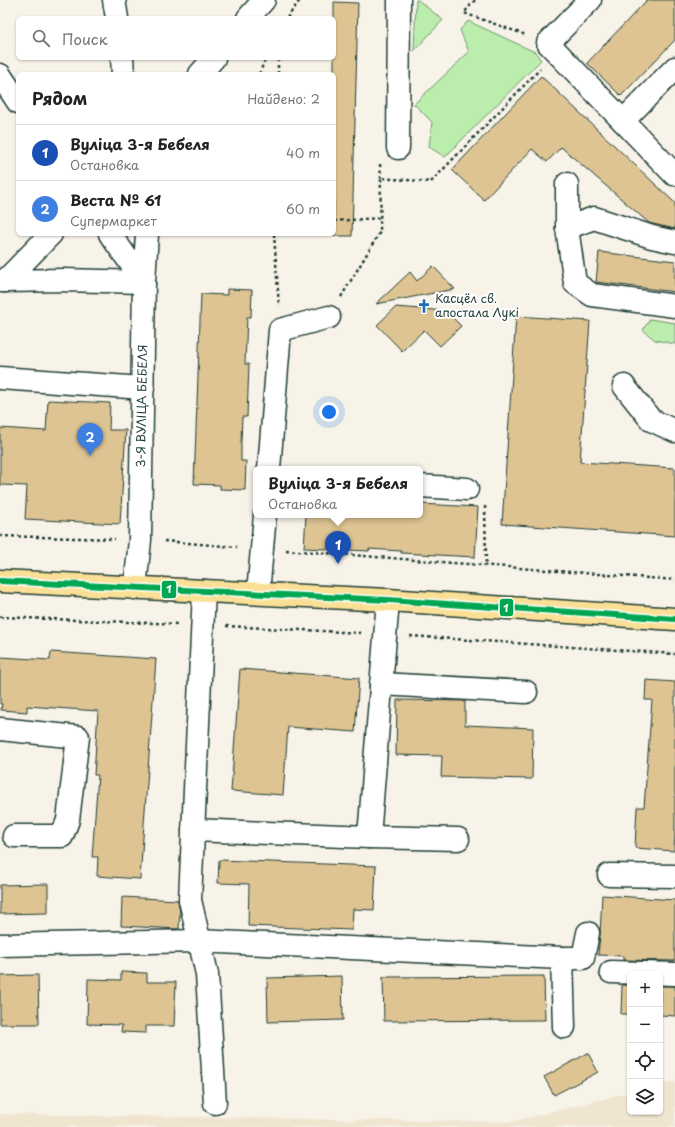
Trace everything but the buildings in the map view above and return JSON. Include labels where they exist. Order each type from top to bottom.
[{"type":"main road","points":[[0,581],[388,600],[675,619]]},
{"type":"street","points":[[114,0],[116,16]]},
{"type":"street","points":[[250,16],[264,0]]},
{"type":"street","points":[[398,148],[397,91],[399,0]]},
{"type":"street","points":[[590,0],[552,48],[674,174]]},
{"type":"street","points":[[122,60],[124,72]]},
{"type":"street","points":[[202,72],[212,60]]},
{"type":"street","points":[[623,121],[675,68]]},
{"type":"street","points":[[0,75],[16,99]]},
{"type":"street","points":[[567,184],[567,228],[575,283],[592,295],[675,306]]},
{"type":"street","points":[[567,228],[594,218],[652,237],[675,242]]},
{"type":"street","points":[[3,281],[49,236]]},
{"type":"street","points":[[111,236],[144,282]]},
{"type":"street","name":"3-Я ВУЛІЦА БЕБЕЛЯ","points":[[135,588],[140,540],[144,282],[147,236]]},
{"type":"street","points":[[3,281],[62,280],[144,282]]},
{"type":"street","points":[[269,466],[280,330],[329,317]]},
{"type":"street","points":[[0,378],[143,388]]},
{"type":"street","points":[[624,386],[651,420],[675,431]]},
{"type":"street","points":[[423,486],[467,489]]},
{"type":"street","points":[[258,594],[265,518]]},
{"type":"street","points":[[204,591],[190,900],[207,974],[215,1103]]},
{"type":"street","points":[[369,837],[388,600]]},
{"type":"street","points":[[381,684],[526,692]]},
{"type":"street","points":[[0,729],[78,737],[68,820],[62,836],[14,836]]},
{"type":"street","points":[[193,830],[458,839]]},
{"type":"street","points":[[608,875],[675,876]]},
{"type":"street","points":[[0,945],[199,941],[583,958],[588,932]]},
{"type":"street","points":[[562,958],[564,1027]]},
{"type":"street","points":[[611,972],[675,974]]},
{"type":"path","points":[[288,16],[300,0]]},
{"type":"path","points":[[329,317],[380,232],[381,178],[431,182],[552,48],[464,13],[475,0]]},
{"type":"path","points":[[260,72],[265,60]]},
{"type":"path","points":[[278,60],[278,72]]},
{"type":"path","points":[[336,221],[380,218]]},
{"type":"path","points":[[274,236],[280,330]]},
{"type":"path","points":[[467,489],[484,504],[486,566]]},
{"type":"path","points":[[0,536],[140,540],[675,580]]},
{"type":"path","points":[[0,616],[385,634],[675,654]]},
{"type":"shaded area","points":[[675,1081],[675,1127],[0,1127],[0,1114],[511,1122],[627,1093],[627,1115],[663,1115],[663,1084]]},
{"type":"green space","points":[[416,0],[443,20],[414,51]]},
{"type":"green space","points":[[468,21],[535,52],[541,60],[445,157],[429,147],[432,122],[414,104],[469,52],[460,30]]},
{"type":"green space","points":[[650,319],[675,323],[675,344],[655,340],[643,330]]},
{"type":"transit line","name":"1","points":[[0,581],[388,600],[675,619]]},
{"type":"place","name":"Касцёл св. апостала Лукі","points":[[424,306]]},
{"type":"place","name":"Веста № 61","points":[[90,456]]},
{"type":"place","name":"Вуліца 3-я Бебеля","points":[[338,564]]}]
